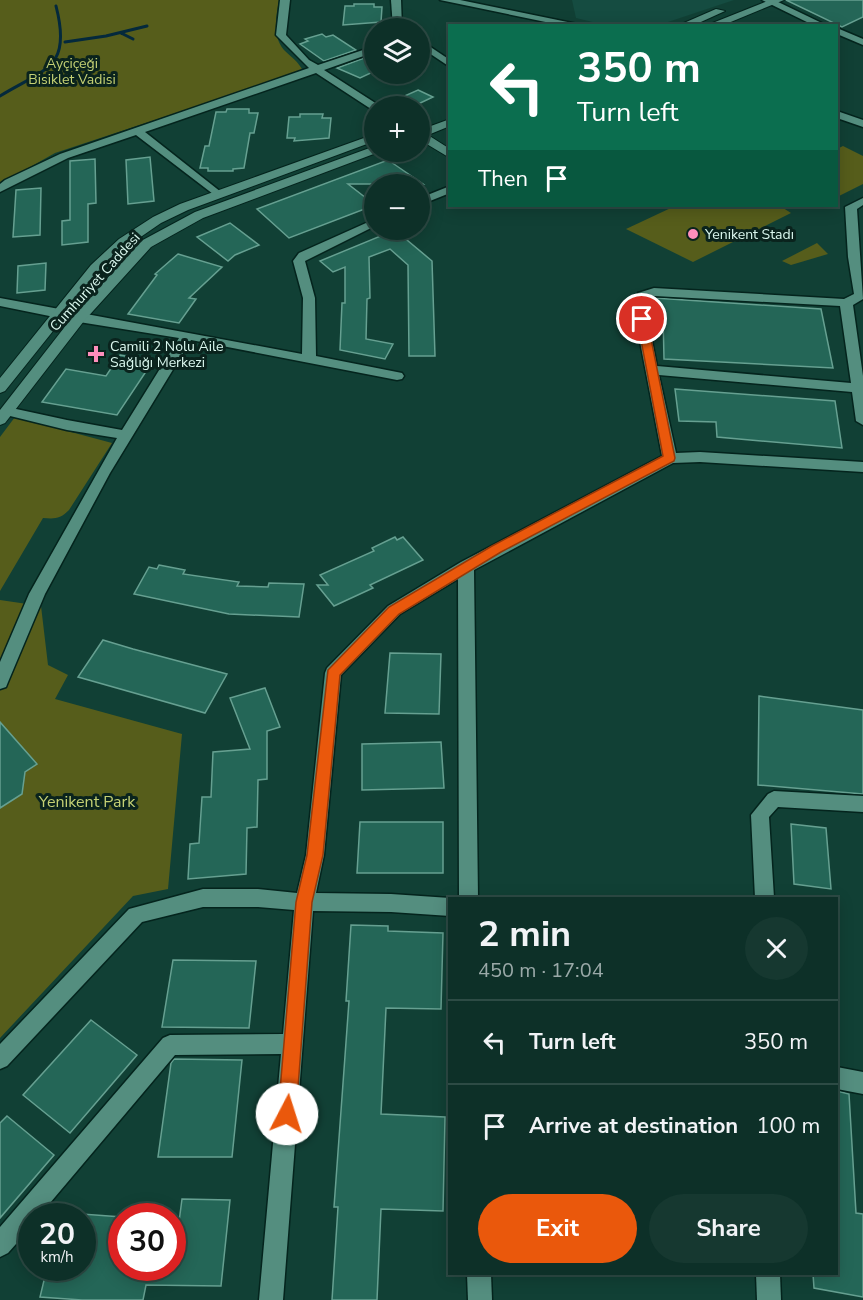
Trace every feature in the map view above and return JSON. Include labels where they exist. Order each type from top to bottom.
[{"type":"street","points":[[285,0],[281,35],[316,70],[364,100]]},
{"type":"street","points":[[396,0],[397,18]]},
{"type":"street","points":[[445,0],[572,24]]},
{"type":"street","points":[[686,24],[750,0]]},
{"type":"street","points":[[715,24],[773,1],[820,24]]},
{"type":"street","points":[[838,31],[863,42]]},
{"type":"street","points":[[430,50],[448,63]]},
{"type":"street","points":[[0,189],[9,182],[64,156],[364,54]]},
{"type":"street","points":[[430,118],[448,112]]},
{"type":"street","points":[[838,114],[863,124]]},
{"type":"street","points":[[430,131],[448,123]]},
{"type":"street","points":[[137,130],[217,194]]},
{"type":"street","name":"Cumhuriyet Caddesi","points":[[0,388],[96,268],[124,242],[157,220],[217,194],[364,141]]},
{"type":"street","points":[[430,141],[448,153]]},
{"type":"street","name":"Cumhuriyet Caddesi","points":[[4,416],[79,318],[146,244],[199,215],[364,154]]},
{"type":"street","points":[[430,198],[448,190]]},
{"type":"street","points":[[669,458],[639,305],[642,296],[654,292],[846,303],[861,296],[854,256],[851,207],[863,201]]},
{"type":"street","points":[[309,360],[309,298],[299,261],[303,256],[364,227]]},
{"type":"street","points":[[0,302],[79,318],[187,335],[397,376]]},
{"type":"street","points":[[846,303],[863,421]]},
{"type":"street","points":[[0,682],[37,594],[103,473],[187,335]]},
{"type":"street","points":[[651,370],[860,388]]},
{"type":"street","points":[[4,416],[128,435]]},
{"type":"street","points":[[271,1300],[304,902],[315,855],[333,674],[394,610],[466,566],[669,458],[711,458],[863,467]]},
{"type":"street","points":[[466,566],[469,897]]},
{"type":"street","points":[[764,897],[760,815],[774,799],[863,804]]},
{"type":"street","points":[[0,1059],[136,915],[203,898],[391,903],[448,908]]},
{"type":"street","points":[[0,1245],[170,1045],[293,1044]]},
{"type":"street","points":[[838,1078],[863,1083]]},
{"type":"street","points":[[479,1275],[480,1300]]},
{"type":"street","points":[[768,1275],[769,1300]]},
{"type":"shaded area","points":[[572,0],[734,0],[662,24],[601,24],[576,18]]},
{"type":"green space","name":"Ayçiçeği Bisiklet Vadisi","points":[[0,0],[279,0],[276,33],[280,45],[303,71],[55,153],[0,184]]},
{"type":"green space","points":[[843,146],[863,156],[863,184],[838,196],[838,148]]},
{"type":"green space","name":"Yenikent Stadı","points":[[673,207],[782,207],[791,213],[693,262],[626,229]]},
{"type":"green space","points":[[817,243],[828,254],[791,265],[782,261]]},
{"type":"green space","points":[[15,417],[112,443],[69,510],[57,518],[43,518],[0,591],[0,437]]},
{"type":"green space","name":"Yenikent Park","points":[[0,600],[41,606],[48,665],[68,675],[55,699],[182,734],[168,889],[133,896],[0,1038]]},
{"type":"building","points":[[786,0],[863,0],[863,17],[842,27]]},
{"type":"building","points":[[354,4],[374,4],[374,7],[382,7],[381,18],[364,18],[364,23],[343,25],[345,6],[354,6]]},
{"type":"building","points":[[322,34],[326,37],[333,35],[356,50],[324,61],[300,44],[308,41],[305,39]]},
{"type":"building","points":[[364,58],[364,76],[360,78],[337,68]]},
{"type":"building","points":[[418,90],[433,97],[430,98],[430,96],[404,96]]},
{"type":"building","points":[[227,109],[249,109],[249,113],[258,113],[254,133],[250,133],[244,168],[233,169],[233,171],[208,171],[208,168],[200,168],[205,146],[209,146],[216,112],[226,112]]},
{"type":"building","points":[[300,114],[323,114],[322,118],[331,118],[329,138],[294,141],[295,138],[287,138],[289,117],[300,117]]},
{"type":"building","points":[[150,157],[154,201],[128,204],[126,160]]},
{"type":"building","points":[[95,159],[96,203],[88,204],[88,242],[62,245],[62,221],[70,220],[70,161]]},
{"type":"building","points":[[383,162],[391,162],[408,174],[364,174],[364,184],[348,184],[364,196],[364,209],[289,238],[257,209]]},
{"type":"building","points":[[41,188],[40,235],[13,237],[16,190]]},
{"type":"building","points":[[230,223],[259,245],[235,255],[228,261],[197,237]]},
{"type":"building","points":[[371,240],[407,240],[432,261],[435,356],[409,356],[408,265],[390,249],[369,257],[370,298],[367,299],[366,339],[393,344],[385,359],[340,350],[342,303],[345,303],[345,267],[333,272],[320,261]]},
{"type":"building","points":[[178,254],[222,267],[189,298],[196,299],[179,323],[128,314],[157,275],[155,274]]},
{"type":"building","points":[[46,263],[45,290],[17,293],[18,266]]},
{"type":"building","points":[[652,299],[821,309],[833,368],[664,359],[663,315],[652,315]]},
{"type":"building","points":[[120,355],[153,361],[117,415],[42,402],[66,369],[106,376]]},
{"type":"building","points":[[675,389],[835,401],[842,448],[717,437],[716,422],[679,421]]},
{"type":"building","points":[[395,537],[397,540],[403,537],[423,560],[370,585],[373,588],[334,606],[317,585],[328,585],[320,575],[374,551],[372,548]]},
{"type":"building","points":[[159,565],[185,570],[183,574],[239,582],[237,586],[268,587],[269,583],[304,584],[299,617],[229,614],[134,594],[149,567],[157,569]]},
{"type":"building","points":[[103,640],[227,674],[205,713],[78,677]]},
{"type":"building","points":[[390,653],[441,654],[439,714],[385,713]]},
{"type":"building","points":[[265,688],[280,727],[267,731],[267,779],[258,780],[257,827],[247,828],[246,874],[188,879],[190,844],[199,843],[202,797],[211,797],[213,752],[250,749],[230,698]]},
{"type":"building","points":[[759,696],[863,710],[863,794],[758,785]]},
{"type":"building","points":[[0,722],[37,764],[25,772],[22,794],[0,808]]},
{"type":"building","points":[[441,742],[444,788],[362,790],[362,744]]},
{"type":"building","points":[[360,822],[443,822],[443,873],[357,873]]},
{"type":"building","points":[[791,824],[826,828],[831,889],[794,884]]},
{"type":"building","points":[[351,925],[388,926],[388,931],[443,933],[441,1009],[386,1008],[381,1114],[445,1117],[443,1211],[381,1209],[377,1300],[332,1300],[338,1207],[334,1207],[349,1001],[346,1001]]},
{"type":"building","points":[[173,960],[256,961],[249,1028],[162,1027]]},
{"type":"building","points":[[91,1020],[137,1055],[70,1133],[23,1095]]},
{"type":"building","points":[[174,1059],[242,1060],[232,1157],[158,1157],[171,1063]]},
{"type":"building","points":[[838,1091],[849,1094],[856,1213],[863,1214],[863,1297],[814,1288],[813,1275],[838,1275]]},
{"type":"building","points":[[7,1116],[54,1155],[0,1218],[0,1123]]},
{"type":"building","points":[[182,1199],[230,1200],[221,1286],[146,1285],[143,1300],[40,1297],[44,1281],[96,1281],[96,1215],[108,1216],[108,1281],[186,1281],[186,1203],[181,1203]]},
{"type":"waterway","points":[[0,96],[42,72],[51,64],[60,42],[56,6]]},
{"type":"waterway","points":[[65,42],[106,36],[147,26]]},
{"type":"waterway","points":[[121,33],[133,39]]},
{"type":"place","name":"Yenikent Stadı","points":[[693,234]]},
{"type":"place","name":"Camili 2 Nolu Aile Sağlığı Merkezi","points":[[96,354]]},
{"type":"route","points":[[287,1114],[304,902],[315,855],[333,674],[394,610],[466,566],[669,458],[642,319]]}]
